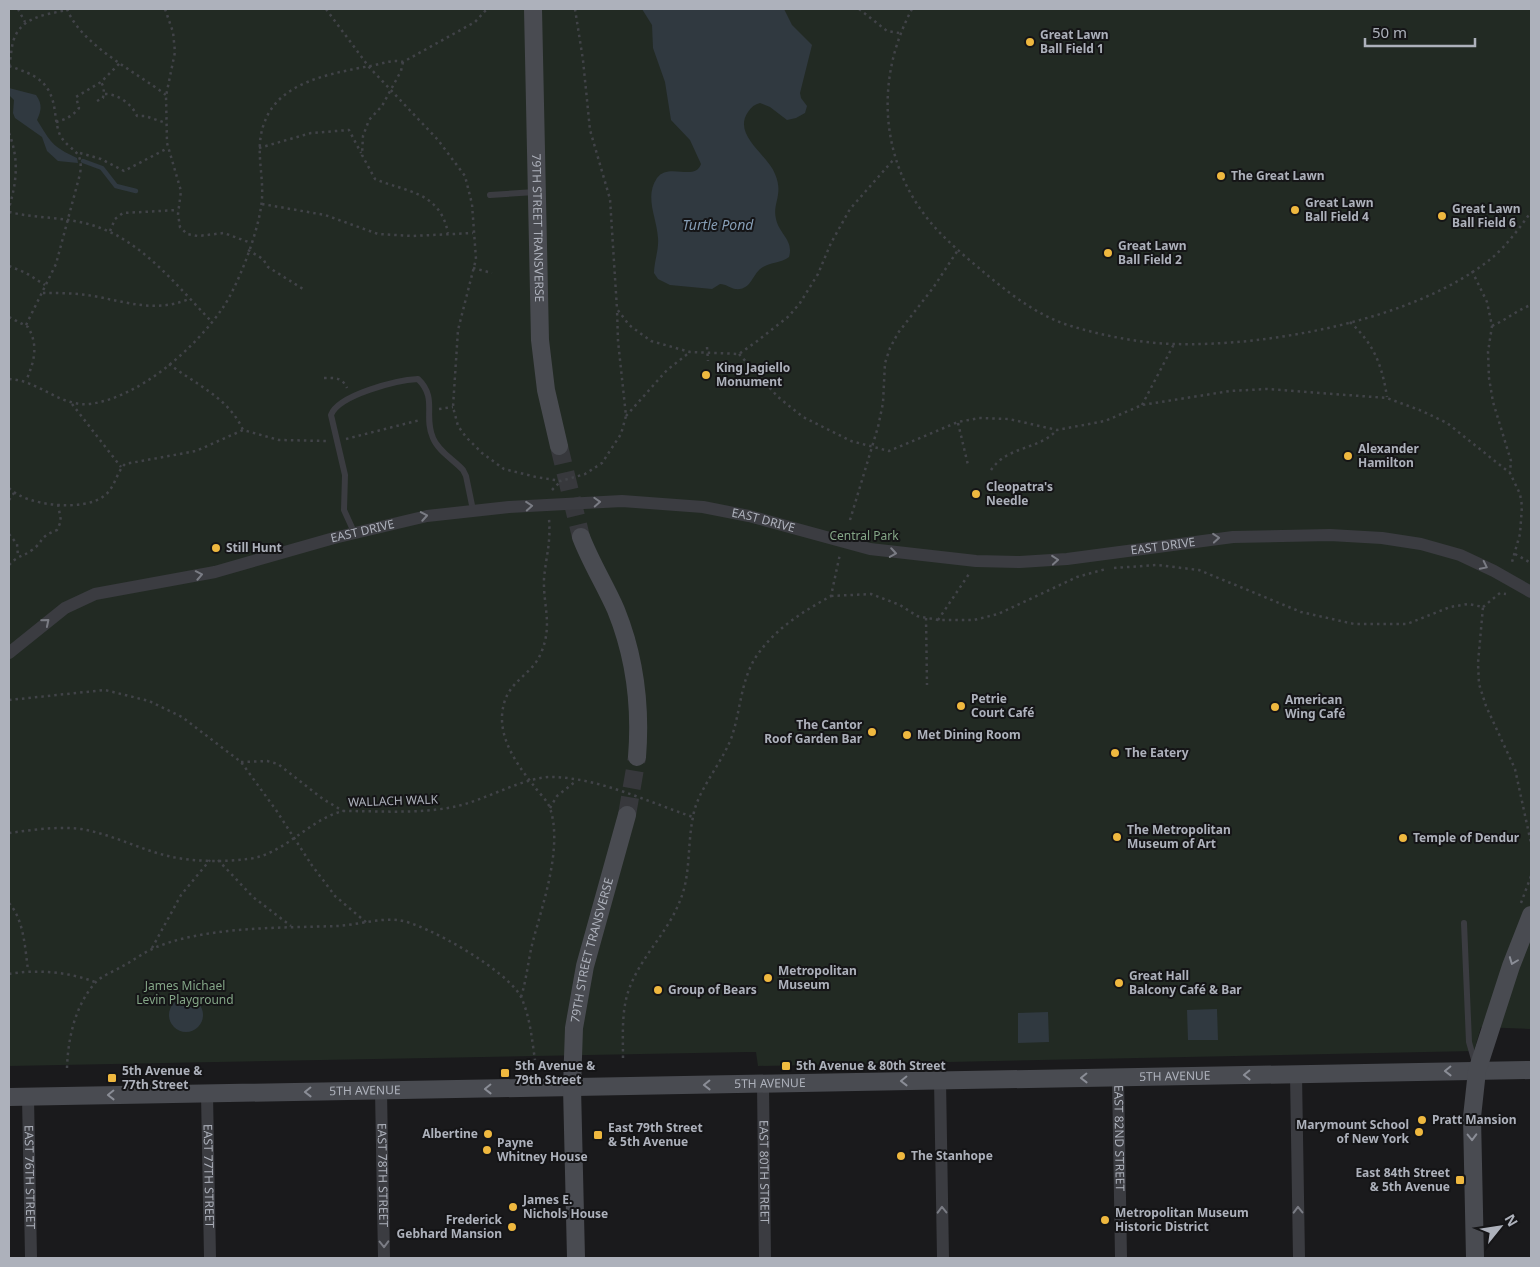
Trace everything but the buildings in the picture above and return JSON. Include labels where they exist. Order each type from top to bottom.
[{"type":"main road","name":"79TH STREET TRANSVERSE","points":[[533,9],[541,356],[546,390],[559,446]]},
{"type":"main road","points":[[581,538],[616,610],[631,658],[638,706],[637,757]]},
{"type":"main road","name":"79TH STREET TRANSVERSE","points":[[576,1258],[572,1088],[574,1028],[585,966],[627,815]]},
{"type":"main road","points":[[1475,1258],[1472,1117],[1477,1071],[1508,975],[1531,915]]},
{"type":"main road","name":"5TH AVENUE","points":[[9,1097],[1531,1070]]},
{"type":"street","name":"EAST DRIVE","points":[[9,653],[57,613],[83,598],[107,592],[215,572],[354,532],[427,516],[472,510],[622,501],[682,504],[742,514],[870,549],[976,561],[1059,560],[1233,537],[1360,536],[1402,540],[1460,555],[1494,571],[1531,592]]},
{"type":"street","points":[[1296,1074],[1299,1258]]},
{"type":"street","name":"EAST 82ND STREET","points":[[1118,1077],[1121,1258]]},
{"type":"street","points":[[940,1080],[943,1258]]},
{"type":"street","name":"EAST 80TH STREET","points":[[763,1084],[766,1258]]},
{"type":"street","name":"EAST 78TH STREET","points":[[382,1090],[384,1258]]},
{"type":"street","name":"EAST 77TH STREET","points":[[207,1094],[210,1258]]},
{"type":"street","name":"EAST 76TH STREET","points":[[28,1097],[31,1258]]},
{"type":"lane","points":[[490,195],[536,192]]},
{"type":"lane","points":[[354,532],[344,510],[345,475],[331,415],[338,404],[352,397],[404,380],[418,379],[426,387],[430,403],[428,418],[433,438],[466,476],[472,510]]},
{"type":"lane","points":[[1464,923],[1469,1042],[1477,1071]]},
{"type":"path","points":[[18,9],[25,22]]},
{"type":"path","points":[[26,325],[43,293],[58,258],[80,174],[81,161],[78,153],[63,139],[56,122],[53,102],[46,84],[9,66],[15,36],[25,22],[67,9],[80,29],[166,96]]},
{"type":"path","points":[[166,9],[172,32],[174,52],[166,96],[166,123],[168,148],[181,191],[178,210],[180,227],[187,234],[198,236],[224,233],[251,243]]},
{"type":"path","points":[[326,9],[369,67],[438,140],[465,176],[471,198],[476,252],[458,330],[453,407]]},
{"type":"path","points":[[9,378],[26,382],[72,404],[90,404],[123,394],[152,378],[212,322],[229,298],[251,243],[262,204],[259,148],[264,122],[269,111],[284,96],[310,82],[346,70],[369,67],[393,60],[404,62],[475,22],[488,9]]},
{"type":"path","points":[[575,9],[582,53],[590,130],[610,199],[617,309],[629,325],[645,338],[664,346],[690,352],[740,354],[777,326],[800,303],[818,274],[831,243],[850,209],[895,158]]},
{"type":"path","points":[[860,9],[887,31],[899,33]]},
{"type":"path","points":[[912,9],[899,33],[888,77],[888,122],[895,158],[919,206],[958,250],[1022,302],[1069,326],[1110,336],[1174,344],[1257,339],[1350,322],[1389,311],[1419,299],[1472,271],[1494,256],[1531,212]]},
{"type":"path","points":[[56,122],[75,113],[79,108],[76,98],[101,82],[120,62]]},
{"type":"path","points":[[362,155],[365,128],[382,106],[404,62]]},
{"type":"path","points":[[97,101],[104,98],[105,94],[101,82]]},
{"type":"path","points":[[105,94],[113,94],[129,105],[137,116],[145,116],[166,123]]},
{"type":"path","points":[[259,148],[311,133],[349,130],[375,178],[412,190],[428,201],[443,218],[448,233]]},
{"type":"path","points":[[9,133],[16,156],[17,168],[9,210],[67,219],[110,231],[150,259],[212,322]]},
{"type":"path","points":[[78,153],[101,159],[124,171],[168,148]]},
{"type":"path","points":[[262,204],[325,215],[378,234],[412,236],[474,233]]},
{"type":"path","points":[[110,231],[115,219],[123,213],[178,210]]},
{"type":"path","points":[[248,250],[263,259],[268,267],[303,289]]},
{"type":"path","points":[[850,520],[872,448],[883,403],[885,363],[890,348],[958,250]]},
{"type":"path","points":[[9,266],[26,273],[46,285]]},
{"type":"path","points":[[473,268],[492,273]]},
{"type":"path","points":[[1472,271],[1487,302],[1492,326],[1488,352],[1489,378],[1495,409],[1511,461],[1510,472]]},
{"type":"path","points":[[43,293],[91,296],[146,307],[171,306],[190,299]]},
{"type":"path","points":[[1492,326],[1504,321],[1518,310],[1531,305]]},
{"type":"path","points":[[9,317],[26,325],[31,332],[35,353],[26,382]]},
{"type":"path","points":[[1350,322],[1363,334],[1377,355],[1384,374],[1387,398]]},
{"type":"path","points":[[1142,405],[1174,344]]},
{"type":"path","points":[[708,347],[708,362]]},
{"type":"path","points":[[626,416],[663,375],[690,352]]},
{"type":"path","points":[[740,354],[778,397],[803,417],[833,433],[872,448],[889,451],[958,422],[996,417],[1057,430],[1105,421],[1142,405],[1194,395],[1267,389],[1387,398],[1447,423],[1510,472],[1520,494],[1522,506],[1520,534],[1512,562]]},
{"type":"path","points":[[169,364],[222,401],[235,415],[243,430]]},
{"type":"path","points":[[324,378],[338,378],[344,381],[352,397]]},
{"type":"path","points":[[72,404],[121,467]]},
{"type":"path","points":[[9,488],[14,493],[32,500],[58,504],[84,504],[99,500],[110,491],[121,467],[133,462],[196,451],[243,430],[279,440],[336,441],[428,418]]},
{"type":"path","points":[[958,422],[968,465]]},
{"type":"path","points":[[991,470],[1002,457],[1050,438],[1057,430]]},
{"type":"path","points":[[547,495],[561,481]]},
{"type":"path","points":[[9,500],[14,493]]},
{"type":"path","points":[[9,565],[18,556],[33,550],[44,535],[57,530],[60,526],[58,504]]},
{"type":"path","points":[[535,1060],[521,997],[529,970],[533,942],[549,886],[553,836],[550,808],[510,749],[503,731],[502,714],[510,690],[540,656],[546,641],[548,624],[544,577],[551,539],[549,513]]},
{"type":"path","points":[[9,534],[17,544],[18,556]]},
{"type":"path","points":[[831,596],[840,554]]},
{"type":"path","points":[[1515,554],[1531,563]]},
{"type":"path","points":[[938,620],[966,580],[976,561]]},
{"type":"path","points":[[623,1058],[625,1002],[630,984],[663,935],[678,905],[684,888],[692,817],[700,797],[725,754],[732,737],[746,678],[758,654],[770,639],[802,612],[831,596],[871,594],[926,618],[956,622],[985,618],[1090,572],[1157,565],[1199,570],[1301,612],[1354,624],[1407,624],[1450,607],[1468,604],[1483,607]]},
{"type":"path","points":[[1500,593],[1483,607],[1478,663],[1479,684],[1486,706],[1515,769],[1531,842]]},
{"type":"path","points":[[926,618],[927,685]]},
{"type":"path","points":[[9,700],[106,690],[127,694],[182,717],[241,762],[335,896],[367,923]]},
{"type":"path","points":[[241,762],[267,761],[278,764],[323,800],[343,812]]},
{"type":"path","name":"WALLACH WALK","points":[[9,833],[48,828],[80,829],[169,856],[218,860],[260,856],[279,848],[330,815],[343,812],[451,808],[483,799],[530,781],[554,777],[577,780],[612,789],[692,817]]},
{"type":"path","points":[[550,808],[557,796],[577,780]]},
{"type":"path","points":[[151,949],[181,895],[210,860]]},
{"type":"path","points":[[218,860],[253,897],[291,927]]},
{"type":"path","points":[[9,903],[18,917],[22,931],[28,971]]},
{"type":"path","points":[[68,1068],[68,1048],[74,1018],[96,982],[151,949],[181,940],[217,933],[402,921],[445,939],[484,962],[521,997]]},
{"type":"path","points":[[9,974],[28,971],[78,976],[96,982]]},
{"type":"green space","name":"Central Park","points":[[9,9],[1531,9],[1531,1029],[1481,1027],[1474,1051],[758,1066],[756,1052],[749,1052],[9,1066]]},
{"type":"water","name":"Turtle Pond","points":[[642,9],[784,9],[792,25],[812,45],[800,93],[807,106],[805,113],[787,120],[770,107],[760,103],[750,109],[744,120],[744,129],[748,137],[775,174],[778,188],[775,208],[776,219],[788,241],[790,251],[789,257],[763,267],[741,289],[720,284],[712,289],[670,285],[658,279],[654,273],[658,242],[651,200],[653,185],[662,174],[675,171],[693,172],[701,164],[690,140],[671,120],[665,82],[653,48],[652,25]]},
{"type":"water","points":[[9,88],[36,95],[41,108],[37,120],[52,143],[77,158],[78,163],[58,161],[47,151],[42,137],[15,118],[13,113],[14,100],[9,95]]},
{"type":"water","points":[[186,998],[193,999],[198,1003],[202,1008],[202,1022],[198,1027],[193,1031],[186,1032],[179,1031],[174,1027],[170,1022],[169,1015],[170,1008],[174,1003],[179,999]]},
{"type":"water","points":[[1217,1009],[1218,1040],[1188,1040],[1187,1010]]},
{"type":"water","points":[[1048,1012],[1049,1042],[1018,1043],[1018,1013]]},
{"type":"waterway","points":[[83,161],[102,168],[116,186],[136,191]]},
{"type":"tunnel","points":[[559,446],[581,537]]},
{"type":"tunnel","points":[[627,815],[637,757]]},
{"type":"place","name":"Great Lawn Ball Field 1","points":[[1030,42]]},
{"type":"place","name":"The Great Lawn","points":[[1221,176]]},
{"type":"place","name":"Great Lawn Ball Field 4","points":[[1295,210]]},
{"type":"place","name":"Great Lawn Ball Field 6","points":[[1442,216]]},
{"type":"place","name":"Great Lawn Ball Field 2","points":[[1108,253]]},
{"type":"place","name":"King Jagiello Monument","points":[[706,375]]},
{"type":"place","name":"Alexander Hamilton","points":[[1348,456]]},
{"type":"place","name":"Cleopatra's Needle","points":[[976,494]]},
{"type":"place","name":"Still Hunt","points":[[216,548]]},
{"type":"place","name":"Petrie Court Café","points":[[961,706]]},
{"type":"place","name":"American Wing Café","points":[[1275,707]]},
{"type":"place","name":"The Cantor Roof Garden Bar","points":[[872,732]]},
{"type":"place","name":"Met Dining Room","points":[[907,735]]},
{"type":"place","name":"The Eatery","points":[[1115,753]]},
{"type":"place","name":"The Metropolitan Museum of Art","points":[[1117,837]]},
{"type":"place","name":"Temple of Dendur","points":[[1403,838]]},
{"type":"place","name":"Metropolitan Museum","points":[[768,978]]},
{"type":"place","name":"Great Hall Balcony Café & Bar","points":[[1119,983]]},
{"type":"place","name":"Group of Bears","points":[[658,990]]},
{"type":"place","name":"5th Avenue & 80th Street","points":[[786,1066]]},
{"type":"place","name":"5th Avenue & 79th Street","points":[[505,1073]]},
{"type":"place","name":"5th Avenue & 77th Street","points":[[112,1078]]},
{"type":"place","name":"Pratt Mansion","points":[[1422,1120]]},
{"type":"place","name":"Marymount School of New York","points":[[1419,1132]]},
{"type":"place","name":"Albertine","points":[[488,1134]]},
{"type":"place","name":"East 79th Street & 5th Avenue","points":[[598,1135]]},
{"type":"place","name":"Payne Whitney House","points":[[487,1150]]},
{"type":"place","name":"The Stanhope","points":[[901,1156]]},
{"type":"place","name":"East 84th Street & 5th Avenue","points":[[1460,1180]]},
{"type":"place","name":"James E. Nichols House","points":[[513,1207]]},
{"type":"place","name":"Metropolitan Museum Historic District","points":[[1105,1220]]},
{"type":"place","name":"Frederick Gebhard Mansion","points":[[512,1227]]},
{"type":"park label","name":"James Michael Levin Playground","points":[[185,993]]}]
